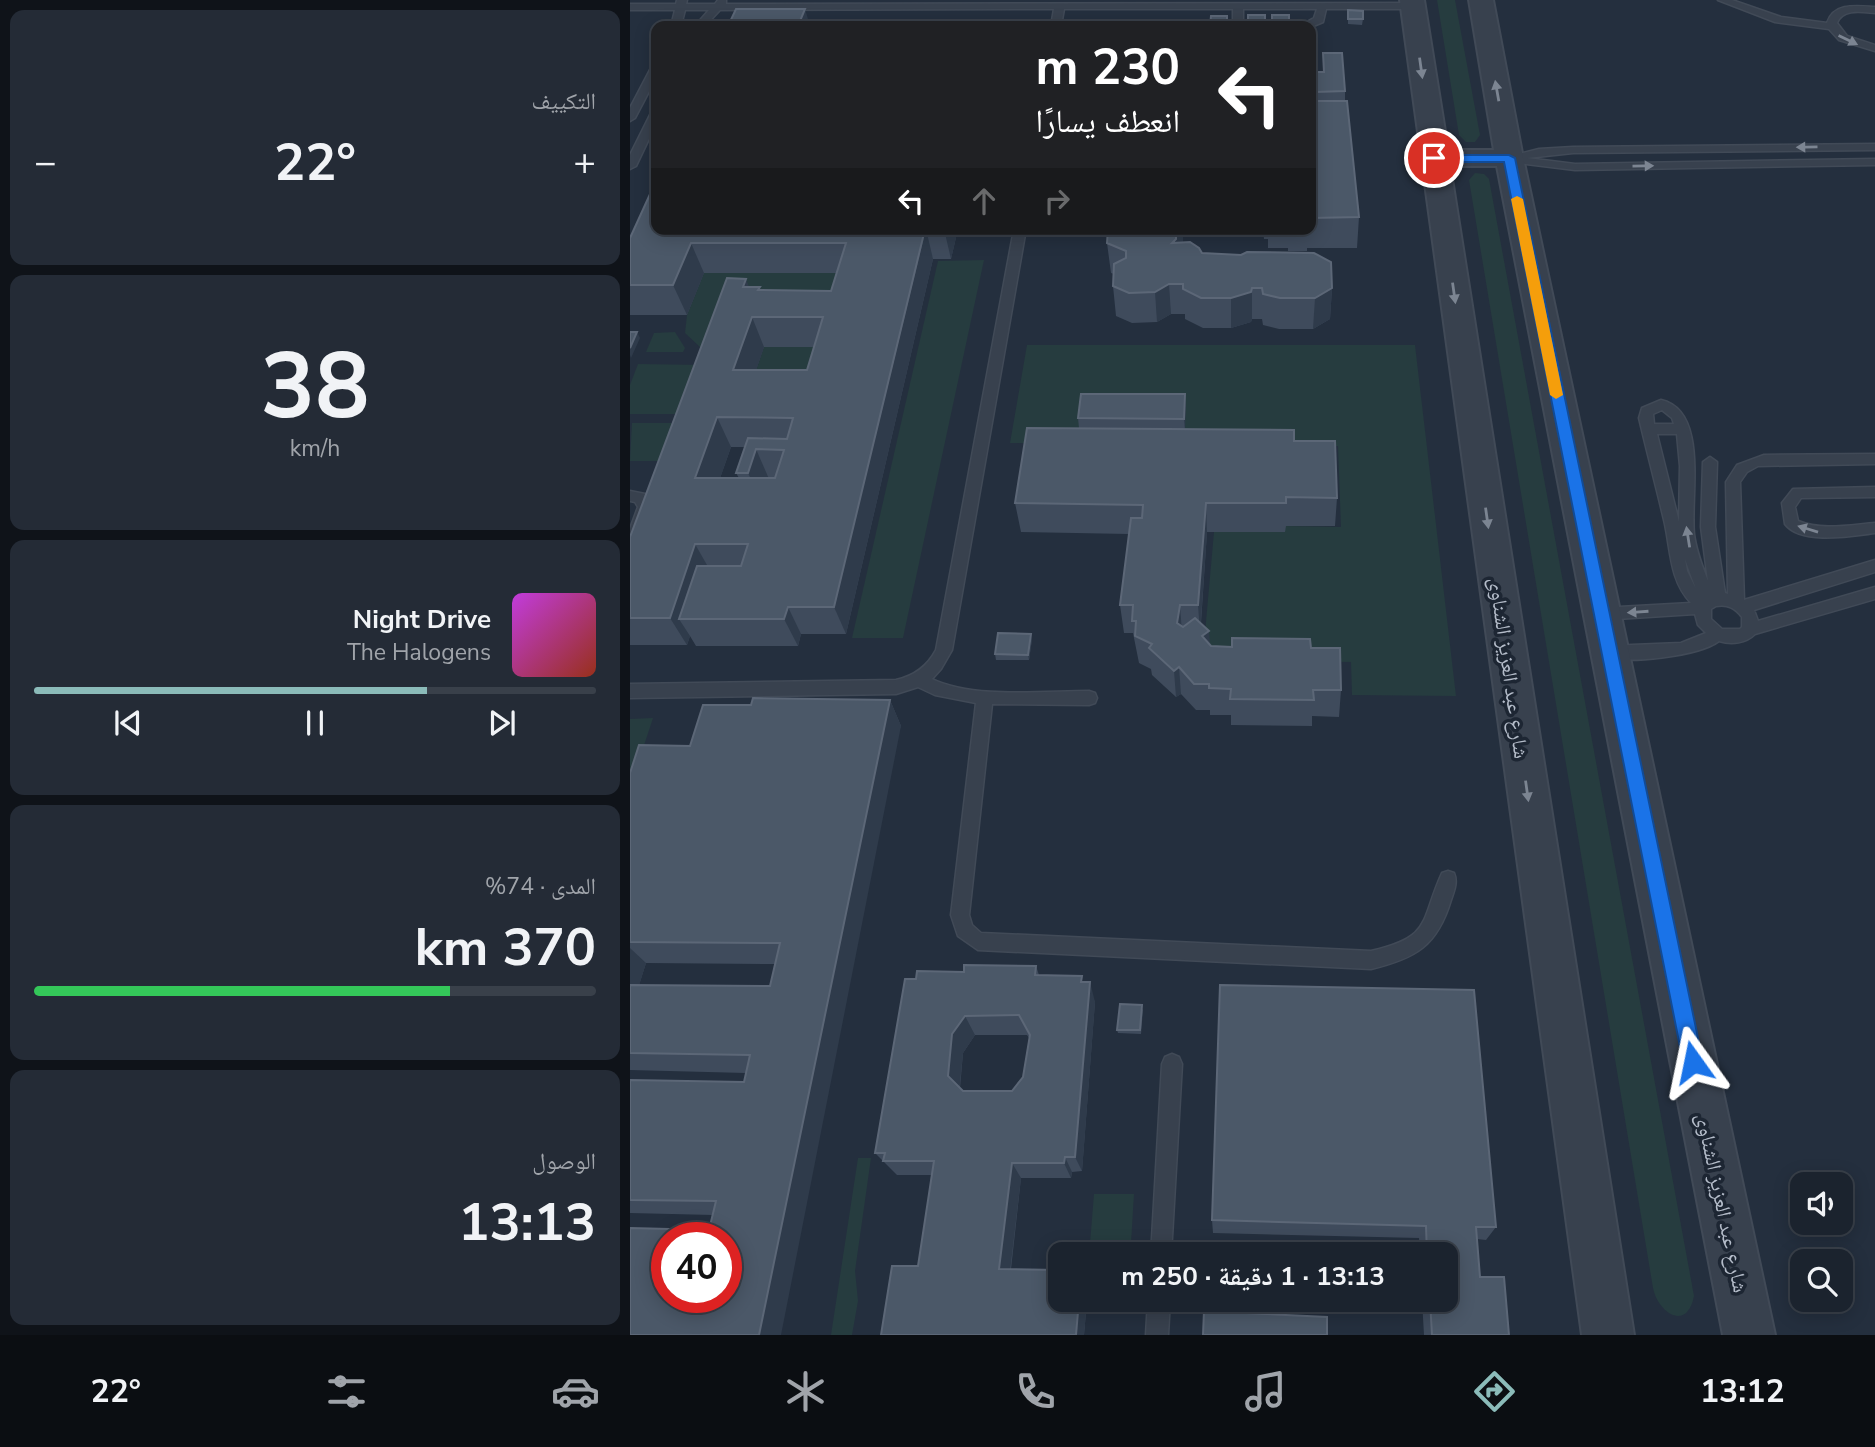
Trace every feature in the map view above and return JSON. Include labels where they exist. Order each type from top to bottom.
[{"type":"street","name":"شارع عبد العزيز الشناوى","points":[[1481,0],[1509,158],[1604,633],[1749,1335]]},
{"type":"street","name":"شارع عبد العزيز الشناوى","points":[[1412,3],[1608,1335]]},
{"type":"street","points":[[1434,158],[1509,158]]},
{"type":"lane","points":[[1723,0],[1779,20],[1831,26],[1841,38],[1875,48]]},
{"type":"lane","points":[[704,21],[720,3]]},
{"type":"lane","points":[[630,7],[720,3],[1060,6],[1212,3],[1238,6],[1322,6],[1412,3]]},
{"type":"lane","points":[[1831,26],[1834,15],[1859,4],[1875,10]]},
{"type":"lane","points":[[1057,21],[1060,6]]},
{"type":"lane","points":[[1238,6],[1238,21]]},
{"type":"lane","points":[[1316,22],[1320,20],[1322,6]]},
{"type":"lane","points":[[630,118],[651,78]]},
{"type":"lane","points":[[630,166],[651,123]]},
{"type":"lane","points":[[1509,158],[1556,150],[1875,147]]},
{"type":"lane","points":[[1613,150],[1618,166]]},
{"type":"lane","points":[[1509,158],[1558,166],[1875,162]]},
{"type":"lane","points":[[630,691],[895,687],[919,680],[931,672],[944,650],[1019,235]]},
{"type":"lane","points":[[1661,405],[1678,412],[1683,429],[1687,533],[1698,578],[1708,603],[1690,592],[1680,571],[1672,523],[1649,429],[1647,411],[1661,405]]},
{"type":"lane","points":[[1649,429],[1683,429]]},
{"type":"lane","points":[[1751,629],[1750,615],[1741,605],[1733,482],[1739,470],[1748,463],[1764,460],[1875,459]]},
{"type":"lane","points":[[1710,462],[1708,603],[1703,621],[1717,634],[1736,637],[1751,629],[1875,593]]},
{"type":"lane","points":[[1875,492],[1798,493],[1790,498],[1787,505],[1792,524],[1804,530],[1818,533],[1875,528]]},
{"type":"lane","points":[[630,496],[640,498],[645,507],[630,550]]},
{"type":"lane","points":[[1604,633],[1708,603],[1741,605],[1875,566]]},
{"type":"lane","points":[[1604,633],[1693,647],[1711,640],[1717,634]]},
{"type":"lane","points":[[919,680],[946,692],[985,696],[1088,698]]},
{"type":"lane","points":[[985,696],[960,915],[964,930],[978,941],[1371,960],[1394,956],[1415,946],[1430,930],[1440,912],[1448,879]]},
{"type":"lane","points":[[1162,1242],[1172,1064]]},
{"type":"lane","points":[[1157,1335],[1158,1312]]},
{"type":"green space","points":[[1437,0],[1455,0],[1480,135],[1475,142],[1466,142],[1459,135]]},
{"type":"green space","points":[[1475,173],[1484,174],[1489,179],[1694,1296],[1690,1307],[1679,1316],[1666,1311],[1653,1288],[1469,180]]},
{"type":"green space","points":[[984,260],[903,638],[852,638],[938,261]]},
{"type":"green space","points":[[704,273],[855,273],[841,321],[715,347],[700,347],[685,333],[687,315]]},
{"type":"green space","points":[[675,332],[685,348],[683,352],[646,352],[654,333]]},
{"type":"green space","points":[[1027,345],[1415,345],[1456,696],[1352,695],[1351,662],[1220,660],[1204,644],[1214,532],[1285,532],[1285,526],[1341,527],[1338,446],[1184,445],[1185,406],[1078,444],[1010,443]]},
{"type":"green space","points":[[764,347],[834,347],[819,400],[746,400]]},
{"type":"green space","points":[[638,364],[704,365],[686,414],[630,414],[630,385]]},
{"type":"green space","points":[[632,423],[683,423],[668,461],[630,461]]},
{"type":"green space","points":[[653,718],[630,788],[630,719]]},
{"type":"green space","points":[[858,1158],[871,1158],[855,1271],[858,1301],[852,1335],[831,1335]]},
{"type":"green space","points":[[1094,1194],[1134,1194],[1131,1242],[1090,1242]]},
{"type":"building","points":[[736,9],[805,9],[800,21],[730,21]]},
{"type":"building","points":[[1348,10],[1363,11],[1363,19],[1348,19]]},
{"type":"building","points":[[1248,15],[1265,15],[1265,21],[1248,21]]},
{"type":"building","points":[[1272,15],[1289,15],[1289,21],[1272,21]]},
{"type":"building","points":[[1211,16],[1227,16],[1227,21],[1210,21]]},
{"type":"building","points":[[1323,53],[1342,53],[1345,91],[1316,92],[1316,72],[1324,72]]},
{"type":"building","points":[[1316,101],[1347,101],[1359,217],[1316,218]]},
{"type":"building","points":[[651,192],[651,235],[924,235],[834,607],[788,607],[784,619],[679,619],[697,566],[741,566],[748,544],[695,544],[670,618],[630,618],[630,537],[727,278],[746,279],[743,287],[760,287],[758,290],[831,291],[846,243],[691,243],[673,285],[630,285],[630,238]],"holes":[[[752,317],[823,317],[807,370],[733,370]],[[717,417],[793,418],[787,439],[748,438],[736,473],[748,473],[756,449],[784,450],[775,478],[695,478]]]},
{"type":"building","points":[[1108,235],[1176,235],[1172,243],[1190,242],[1202,253],[1314,253],[1331,262],[1332,288],[1315,298],[1280,298],[1263,294],[1262,288],[1252,288],[1251,292],[1231,298],[1201,298],[1183,289],[1183,284],[1169,284],[1155,292],[1129,293],[1113,286],[1114,264],[1126,258],[1126,251],[1107,243]]},
{"type":"building","points":[[630,332],[637,332],[630,348]]},
{"type":"building","points":[[1081,394],[1185,394],[1184,419],[1078,418]]},
{"type":"building","points":[[1027,428],[1294,430],[1294,441],[1335,441],[1337,498],[1286,497],[1286,503],[1206,503],[1198,605],[1180,605],[1177,623],[1183,627],[1195,618],[1209,631],[1202,636],[1211,646],[1232,647],[1232,638],[1310,639],[1311,648],[1340,648],[1341,690],[1313,690],[1314,700],[1230,699],[1231,689],[1194,684],[1179,667],[1174,671],[1149,648],[1152,644],[1135,636],[1133,605],[1120,605],[1131,518],[1142,518],[1143,505],[1015,503]]},
{"type":"building","points":[[998,633],[1031,634],[1028,655],[995,654]]},
{"type":"building","points":[[753,698],[890,700],[759,1335],[630,1335],[630,1228],[651,1229],[651,1313],[742,1313],[742,1222],[711,1222],[716,1201],[630,1200],[630,1080],[744,1082],[750,1055],[630,1053],[630,985],[770,986],[780,943],[630,942],[630,773],[639,745],[690,746],[703,705],[751,705]]},
{"type":"building","points":[[964,965],[1036,966],[1035,975],[1082,976],[1081,982],[1090,982],[1075,1157],[1065,1157],[1064,1163],[1012,1163],[999,1269],[1048,1270],[1048,1312],[1078,1312],[1076,1335],[881,1335],[892,1266],[918,1266],[934,1161],[883,1161],[885,1153],[875,1153],[905,979],[916,979],[917,971],[964,972]],"holes":[[[1019,1015],[1030,1035],[1023,1077],[1012,1091],[963,1091],[948,1076],[952,1034],[965,1016]]]},
{"type":"building","points":[[1220,985],[1474,990],[1496,1227],[1476,1227],[1480,1277],[1504,1277],[1509,1335],[1432,1335],[1431,1312],[1458,1312],[1458,1242],[1427,1242],[1426,1226],[1212,1220]]},
{"type":"building","points":[[1120,1004],[1142,1005],[1140,1030],[1117,1030]]},
{"type":"building","points":[[1204,1312],[1327,1317],[1327,1335],[1203,1335]]},
{"type":"slow traffic","points":[[1517,199],[1556,395]]},
{"type":"route","points":[[1434,158],[1509,158],[1693,1062]]}]
